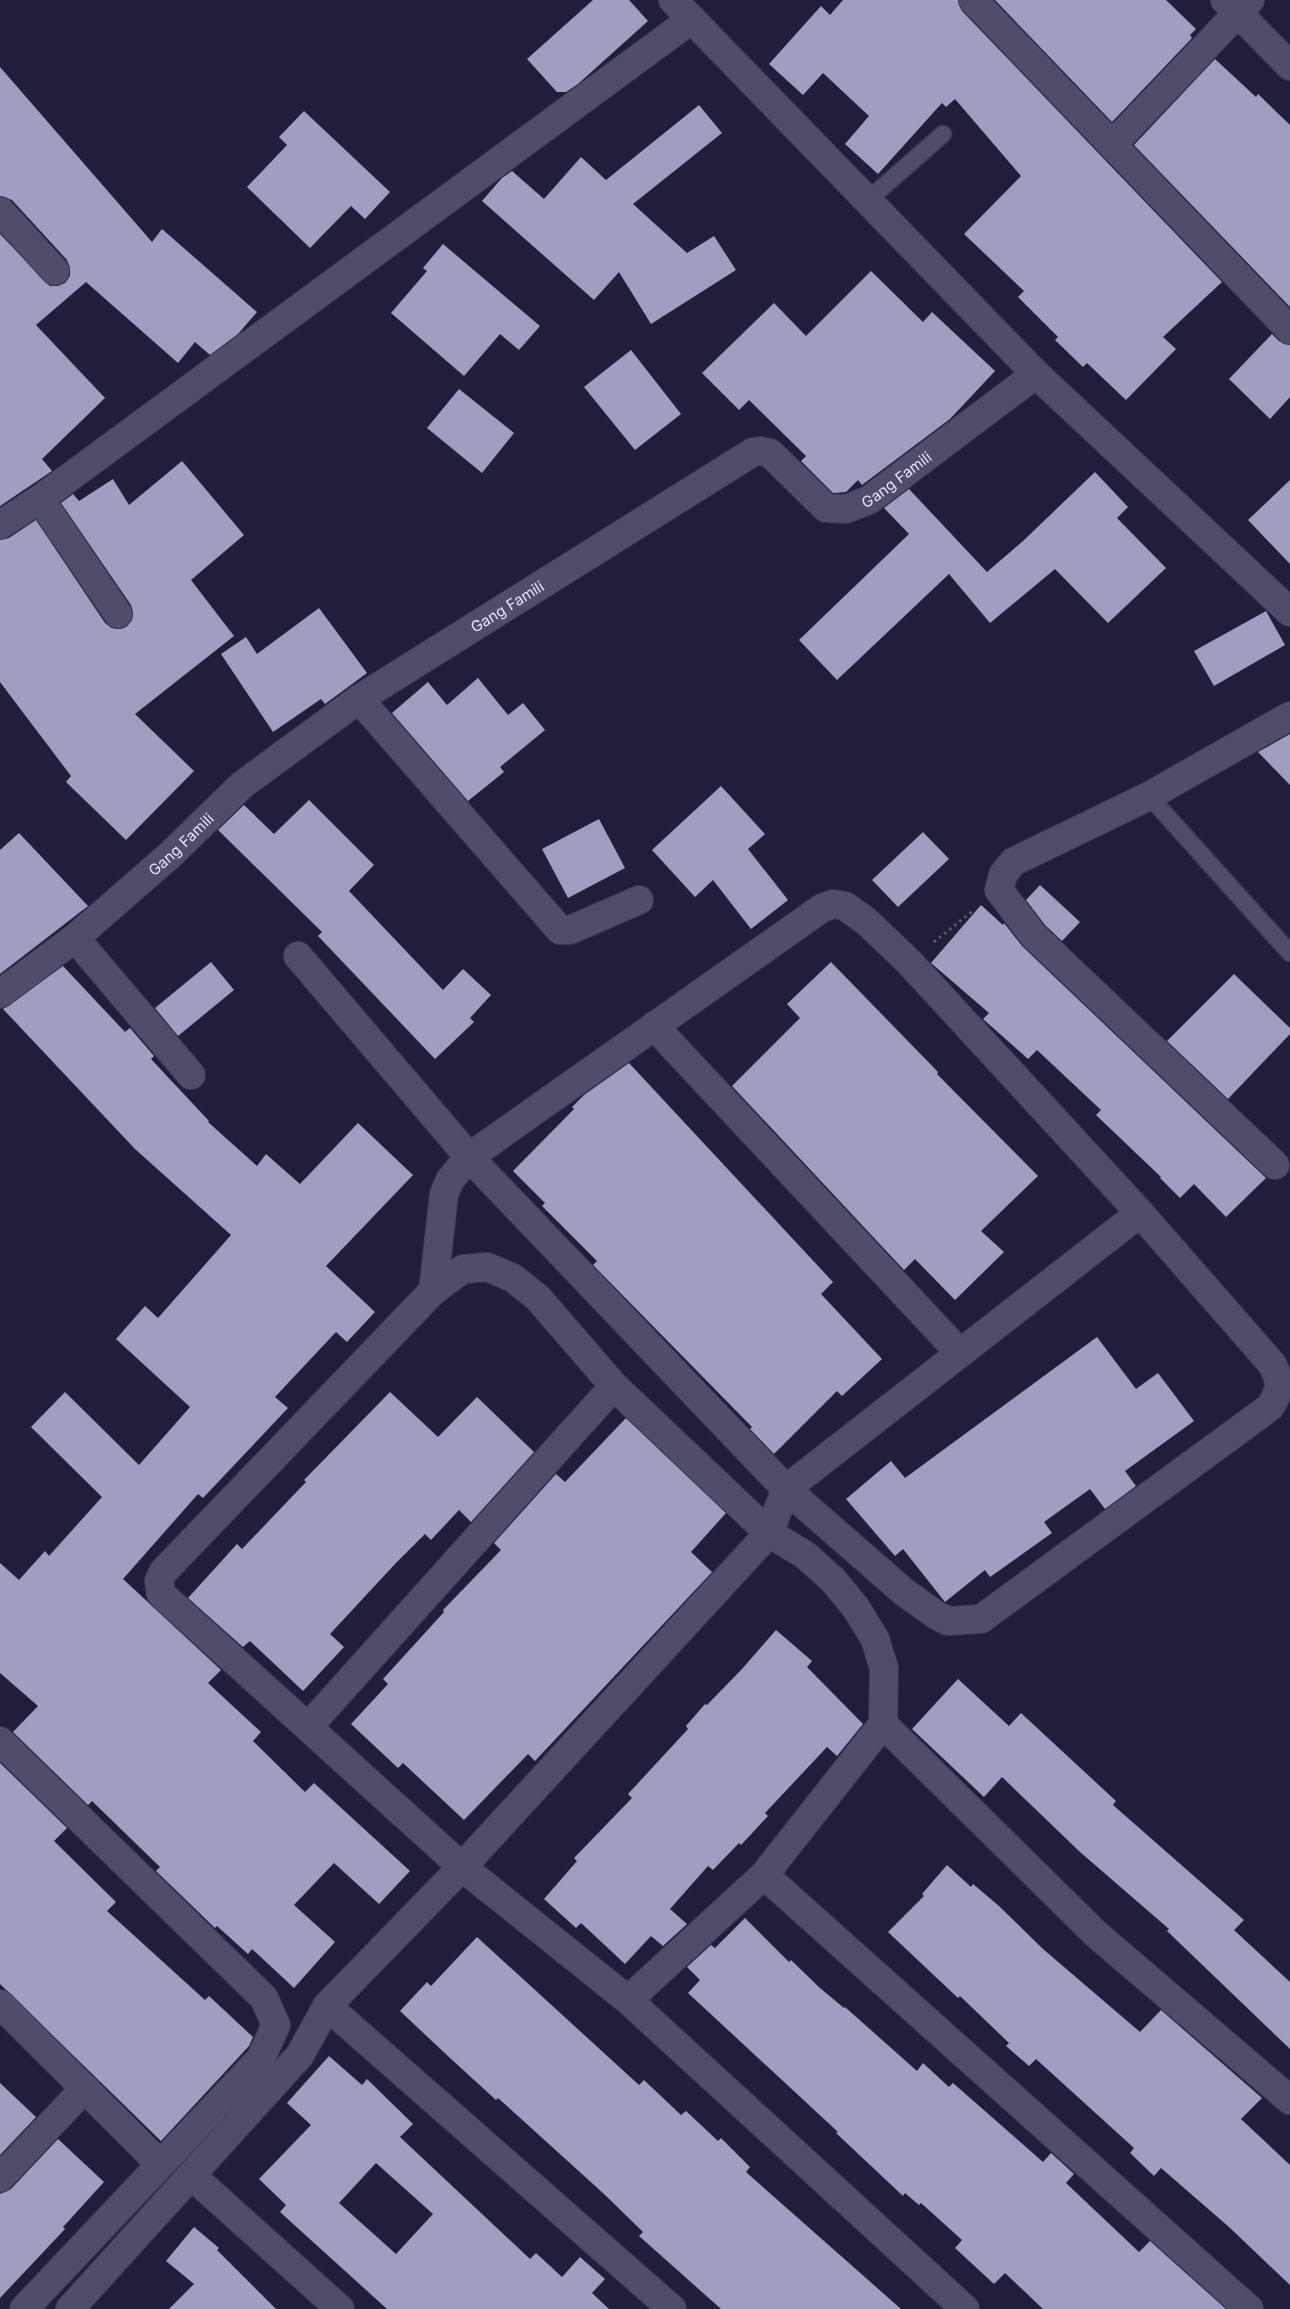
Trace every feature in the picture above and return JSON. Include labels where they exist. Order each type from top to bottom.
[{"type":"street","points":[[672,0],[1036,374],[1290,612]]},
{"type":"street","points":[[973,0],[1112,145],[1285,314]]},
{"type":"street","points":[[1112,145],[1237,4],[1290,66]]},
{"type":"street","points":[[0,525],[40,499],[692,19]]},
{"type":"street","points":[[0,211],[55,271]]},
{"type":"street","name":"Gang Famili","points":[[0,994],[75,938],[170,855],[242,785],[359,699],[753,452],[760,451],[770,454],[826,508],[846,508],[869,500],[1036,374]]},
{"type":"street","points":[[40,499],[118,614]]},
{"type":"street","points":[[359,699],[560,930],[570,930],[639,900]]},
{"type":"street","points":[[1275,1165],[1033,936],[1000,890],[1003,875],[1013,862],[1149,796],[1290,716]]},
{"type":"street","points":[[298,956],[469,1157],[786,1489],[904,1592],[948,1622],[981,1619],[1270,1407],[1279,1391],[1279,1378],[1272,1364],[1140,1213],[909,962],[866,921],[845,906],[833,904],[822,908],[469,1157],[450,1180],[444,1194],[433,1291]]},
{"type":"street","points":[[75,938],[191,1075]]},
{"type":"street","points":[[654,1026],[960,1353]]},
{"type":"street","points":[[70,2309],[300,2055],[327,2006],[462,1867],[770,1533],[786,1489],[1140,1213]]},
{"type":"street","points":[[628,2000],[764,1876],[883,1724],[884,1668],[875,1639],[856,1608],[834,1580],[805,1555],[770,1533],[614,1386],[538,1298],[513,1278],[487,1267],[463,1269],[433,1291],[163,1572],[159,1581],[161,1594],[462,1867],[628,2000],[964,2309]]},
{"type":"street","points":[[308,1727],[614,1386]]},
{"type":"street","points":[[883,1724],[1096,1934],[1290,2100]]},
{"type":"street","points":[[0,1740],[264,1998],[276,2025],[261,2058],[24,2309]]},
{"type":"street","points":[[764,1876],[1249,2309]]},
{"type":"street","points":[[327,2006],[672,2309]]},
{"type":"street","points":[[4,2016],[85,2088],[160,2164]]},
{"type":"street","points":[[0,2178],[85,2088]]},
{"type":"street","points":[[192,2176],[340,2309]]},
{"type":"lane","points":[[868,200],[943,134]]},
{"type":"lane","points":[[1149,796],[1290,953]]},
{"type":"path","points":[[909,962],[1000,890]]},
{"type":"building","points":[[593,0],[629,0],[648,21],[578,84],[566,92],[557,92],[527,59]]},
{"type":"building","points":[[843,0],[958,0],[962,11],[1222,282],[1163,337],[1176,349],[1126,400],[1087,363],[1083,367],[1055,340],[1058,337],[1018,297],[1024,291],[964,234],[1021,176],[955,99],[946,107],[942,103],[878,174],[845,144],[869,116],[823,73],[803,95],[769,64],[821,6],[830,15]]},
{"type":"building","points":[[995,0],[1166,0],[1196,29],[1190,35],[1192,38],[1112,122]]},
{"type":"building","points":[[1215,59],[1256,97],[1258,94],[1290,125],[1290,307],[1134,145]]},
{"type":"building","points":[[0,67],[152,242],[162,229],[257,312],[238,334],[210,355],[195,342],[178,363],[86,282],[36,325],[105,398],[42,459],[52,471],[0,506],[0,234],[50,286],[58,286],[65,283],[70,276],[70,268],[67,260],[12,200],[0,196]]},
{"type":"building","points":[[699,105],[722,133],[633,204],[687,253],[714,236],[736,270],[651,324],[619,272],[594,300],[482,201],[502,178],[512,171],[544,199],[581,157],[606,180]]},
{"type":"building","points":[[304,111],[390,192],[365,219],[351,206],[310,248],[247,187],[287,145],[279,137]]},
{"type":"building","points":[[443,244],[540,326],[519,350],[500,334],[464,376],[391,313],[427,271],[423,268]]},
{"type":"building","points":[[871,271],[923,322],[932,312],[995,371],[950,419],[862,485],[858,480],[846,492],[833,493],[801,461],[806,456],[749,400],[739,410],[702,373],[774,303],[806,336]]},
{"type":"building","points":[[1272,334],[1279,341],[1290,345],[1290,397],[1270,419],[1229,379]]},
{"type":"building","points":[[631,350],[681,414],[635,450],[584,387]]},
{"type":"building","points":[[459,389],[514,433],[482,473],[427,428]]},
{"type":"building","points":[[182,461],[244,535],[191,580],[234,636],[135,714],[194,771],[126,840],[66,782],[71,776],[0,682],[0,540],[9,538],[36,520],[105,623],[112,628],[120,629],[126,627],[132,620],[133,612],[131,605],[61,503],[73,494],[79,501],[113,479],[129,505]]},
{"type":"building","points":[[1095,472],[1128,507],[1117,518],[1166,568],[1108,623],[1055,569],[990,623],[949,574],[837,680],[799,640],[909,534],[884,508],[909,489],[987,572],[1023,541]]},
{"type":"building","points":[[1290,480],[1290,564],[1248,520]]},
{"type":"building","points":[[319,608],[367,673],[325,704],[321,699],[273,732],[221,654],[246,637],[257,654]]},
{"type":"building","points":[[1266,611],[1285,645],[1214,686],[1194,651]]},
{"type":"building","points":[[478,678],[508,715],[523,703],[545,730],[500,767],[504,772],[468,801],[392,713],[428,682],[447,705]]},
{"type":"building","points":[[1290,734],[1290,785],[1258,752]]},
{"type":"building","points":[[721,786],[765,834],[748,849],[788,900],[751,929],[713,880],[695,897],[652,850]]},
{"type":"building","points":[[309,800],[374,865],[349,891],[443,990],[463,969],[491,995],[470,1018],[474,1022],[435,1059],[318,936],[322,932],[218,830],[244,805],[274,834]]},
{"type":"building","points":[[599,819],[625,868],[568,898],[542,849]]},
{"type":"building","points":[[923,832],[949,859],[898,907],[872,880]]},
{"type":"building","points":[[19,833],[88,906],[0,974],[0,850]]},
{"type":"building","points":[[1040,885],[1080,922],[1062,941],[1045,925],[1026,900]]},
{"type":"building","points":[[981,905],[1003,925],[1004,923],[1022,946],[1266,1178],[1226,1217],[1194,1184],[1180,1198],[1161,1177],[1096,1115],[1101,1110],[1037,1050],[1028,1059],[983,1019],[989,1013],[931,963]]},
{"type":"building","points":[[211,962],[234,990],[178,1036],[155,1008]]},
{"type":"building","points":[[831,962],[938,1072],[937,1074],[1038,1176],[981,1231],[1004,1252],[955,1300],[915,1259],[904,1270],[732,1086],[800,1018],[787,1004]]},
{"type":"building","points":[[63,966],[125,1032],[130,1028],[154,1056],[151,1059],[208,1122],[257,1166],[266,1154],[300,1184],[358,1123],[413,1175],[326,1266],[375,1312],[347,1342],[336,1332],[275,1397],[288,1408],[203,1498],[198,1494],[123,1579],[221,1670],[208,1683],[261,1732],[253,1741],[305,1792],[314,1783],[410,1871],[379,1904],[334,1863],[294,1905],[335,1942],[294,1988],[252,1949],[248,1954],[217,1926],[215,1928],[156,1871],[160,1867],[92,1801],[88,1805],[13,1732],[38,1706],[0,1673],[0,1563],[19,1580],[45,1551],[49,1556],[102,1497],[31,1427],[65,1392],[139,1465],[190,1407],[116,1339],[145,1306],[158,1318],[231,1235],[135,1149],[3,1009]]},
{"type":"building","points":[[1234,974],[1290,1028],[1290,1034],[1228,1099],[1167,1041]]},
{"type":"building","points":[[629,1063],[833,1282],[821,1294],[882,1359],[842,1396],[837,1391],[774,1454],[750,1429],[752,1427],[593,1265],[597,1261],[542,1206],[545,1203],[513,1171],[574,1109],[572,1107],[584,1095]]},
{"type":"building","points":[[1097,1337],[1136,1389],[1158,1373],[1194,1421],[1125,1471],[1136,1486],[1105,1509],[1090,1489],[1044,1522],[1052,1533],[990,1577],[985,1570],[945,1602],[903,1549],[895,1556],[846,1499],[891,1461],[905,1478]]},
{"type":"building","points":[[390,1392],[438,1437],[477,1397],[534,1452],[471,1522],[459,1510],[431,1540],[425,1534],[395,1564],[330,1634],[344,1647],[303,1691],[250,1641],[243,1647],[188,1598],[237,1544],[242,1549],[306,1482],[304,1480]]},
{"type":"building","points":[[626,1418],[726,1513],[691,1552],[712,1572],[535,1761],[528,1754],[464,1820],[403,1763],[398,1768],[351,1724],[388,1684],[383,1679],[444,1612],[443,1610],[501,1550],[494,1543],[556,1474],[565,1482]]},
{"type":"building","points":[[776,1630],[812,1661],[807,1667],[863,1724],[837,1756],[827,1747],[765,1813],[768,1816],[741,1845],[739,1843],[713,1870],[708,1866],[670,1909],[687,1924],[663,1946],[651,1936],[625,1964],[581,1923],[576,1928],[544,1899],[577,1861],[574,1858],[632,1798],[628,1794],[688,1729],[686,1726],[705,1704],[707,1705],[742,1669]]},
{"type":"building","points":[[958,1679],[1009,1726],[1021,1713],[1116,1801],[1113,1805],[1244,1920],[1234,1930],[1290,1982],[1290,2049],[1167,1931],[1169,1929],[1080,1852],[1002,1777],[984,1797],[912,1729]]},
{"type":"building","points":[[0,1763],[67,1828],[54,1841],[116,1902],[107,1911],[205,2000],[209,1996],[253,2037],[249,2046],[161,2141],[0,1984]]},
{"type":"building","points":[[947,1865],[971,1887],[973,1884],[999,1906],[1043,1949],[1140,2032],[1161,2010],[1262,2098],[1241,2119],[1290,2165],[1290,2285],[1229,2227],[1161,2168],[1154,2176],[1130,2153],[1134,2148],[1036,2059],[1029,2066],[1006,2046],[1009,2043],[960,1996],[958,1998],[888,1932],[924,1896],[922,1894]]},
{"type":"building","points":[[745,1918],[789,1962],[791,1960],[820,1988],[845,2007],[917,2071],[923,2063],[949,2087],[953,2083],[1043,2162],[1051,2153],[1074,2174],[1066,2183],[1139,2252],[1150,2241],[1226,2309],[1043,2309],[1005,2273],[994,2284],[955,2248],[962,2240],[921,2203],[919,2205],[905,2193],[903,2196],[836,2133],[838,2132],[688,1993],[700,1980],[687,1967],[711,1945],[715,1948]]},
{"type":"building","points":[[477,1937],[639,2085],[644,2080],[681,2115],[686,2111],[718,2141],[721,2138],[750,2167],[746,2172],[901,2309],[721,2309],[639,2236],[643,2232],[604,2194],[498,2098],[496,2100],[400,2011],[427,1982],[431,1986]]},
{"type":"building","points":[[329,2056],[362,2085],[367,2079],[413,2124],[400,2137],[530,2259],[536,2253],[562,2277],[580,2257],[605,2279],[592,2293],[609,2309],[387,2309],[280,2212],[286,2205],[259,2179],[311,2125],[287,2103]],"holes":[[[376,2163],[433,2214],[396,2254],[339,2203]]]},
{"type":"building","points":[[0,2083],[36,2117],[0,2155]]},
{"type":"building","points":[[58,2139],[104,2182],[63,2227],[65,2229],[0,2298],[0,2194],[11,2189]]},
{"type":"building","points":[[194,2227],[219,2248],[217,2250],[276,2309],[169,2309],[194,2284],[166,2261]]}]
